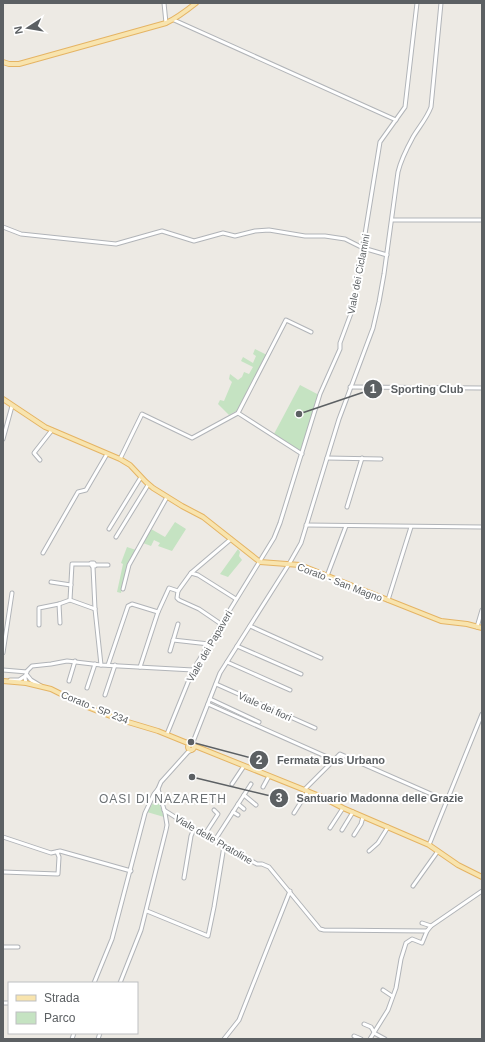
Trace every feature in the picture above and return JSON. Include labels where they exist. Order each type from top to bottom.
[{"type":"main road","points":[[3,62],[9,64],[19,64],[174,20],[196,3]]},
{"type":"main road","points":[[3,399],[33,420],[52,430],[120,459],[130,465],[148,485],[203,517],[260,562]]},
{"type":"main road","name":"Corato - San Magno","points":[[260,562],[300,565],[441,621],[467,624],[482,628]]},
{"type":"main road","name":"Corato - SP 234","points":[[5,681],[26,683],[51,689],[85,706],[118,719],[167,734],[185,742],[192,747]]},
{"type":"main road","points":[[192,747],[306,791],[429,845],[458,865],[482,877]]},
{"type":"street","points":[[164,3],[166,22]]},
{"type":"street","name":"Viale dei Ciclamini","points":[[260,562],[274,538],[280,523],[320,394],[340,349],[340,343],[353,308],[380,142],[405,106],[417,3]]},
{"type":"street","points":[[94,982],[112,939],[145,813],[158,789],[160,782],[192,747],[220,673],[301,543],[350,387],[373,328],[387,255],[395,184],[402,159],[431,107],[441,3]]},
{"type":"street","points":[[174,20],[396,120]]},
{"type":"street","points":[[392,220],[482,220]]},
{"type":"street","points":[[3,227],[21,234],[116,244],[162,231],[194,241],[223,233],[235,236],[255,231],[285,231],[305,236],[325,236],[345,239],[363,248],[387,255]]},
{"type":"street","points":[[120,459],[142,414],[192,438],[238,413],[286,320],[312,332]]},
{"type":"street","points":[[350,387],[482,388]]},
{"type":"street","points":[[3,439],[12,406]]},
{"type":"street","points":[[238,413],[302,454]]},
{"type":"street","points":[[40,460],[34,453],[52,430]]},
{"type":"street","points":[[43,553],[78,492],[86,490],[107,454]]},
{"type":"street","points":[[327,458],[381,459]]},
{"type":"street","points":[[347,507],[362,458]]},
{"type":"street","points":[[109,529],[141,476]]},
{"type":"street","points":[[116,536],[148,485]]},
{"type":"street","points":[[123,589],[129,565],[167,497]]},
{"type":"street","points":[[306,525],[482,527]]},
{"type":"street","points":[[327,576],[346,526]]},
{"type":"street","points":[[388,600],[411,527]]},
{"type":"street","points":[[221,624],[199,609],[177,598],[178,591],[192,573],[231,539]]},
{"type":"street","name":"Viale dei Papaveri","points":[[167,734],[193,670],[260,562]]},
{"type":"street","points":[[70,600],[72,564],[108,565]]},
{"type":"street","points":[[93,565],[95,609],[101,665]]},
{"type":"street","points":[[192,573],[198,575],[236,599]]},
{"type":"street","points":[[51,582],[70,584]]},
{"type":"street","points":[[140,667],[158,612],[169,588],[178,591]]},
{"type":"street","points":[[3,653],[12,593]]},
{"type":"street","points":[[39,625],[39,608],[70,600],[95,609]]},
{"type":"street","points":[[59,604],[60,623]]},
{"type":"street","points":[[108,665],[128,606],[132,604],[158,612]]},
{"type":"street","points":[[477,627],[482,610]]},
{"type":"street","points":[[170,651],[178,624]]},
{"type":"street","points":[[250,626],[322,658]]},
{"type":"street","points":[[173,640],[209,644]]},
{"type":"street","points":[[237,646],[302,674]]},
{"type":"street","points":[[26,683],[27,673],[29,668],[32,666],[63,661],[75,661],[101,665],[193,670]]},
{"type":"street","points":[[69,681],[75,661]]},
{"type":"street","points":[[227,662],[290,690]]},
{"type":"street","points":[[88,688],[95,664]]},
{"type":"street","points":[[105,695],[115,665]]},
{"type":"street","points":[[3,670],[27,673]]},
{"type":"street","points":[[5,681],[19,680],[27,673]]},
{"type":"street","points":[[27,673],[30,680],[42,686]]},
{"type":"street","name":"Viale dei fiori","points":[[216,684],[315,728]]},
{"type":"street","points":[[210,698],[259,722]]},
{"type":"street","points":[[208,704],[334,760]]},
{"type":"street","points":[[429,845],[482,714]]},
{"type":"street","points":[[294,812],[306,791],[340,754],[447,801]]},
{"type":"street","points":[[232,784],[244,766]]},
{"type":"street","points":[[263,787],[269,776]]},
{"type":"street","points":[[215,840],[251,784]]},
{"type":"street","points":[[120,982],[141,930],[166,830],[167,824],[158,789]]},
{"type":"street","points":[[244,795],[256,805]]},
{"type":"street","points":[[238,804],[244,809]]},
{"type":"street","points":[[330,828],[343,808]]},
{"type":"street","name":"Viale delle Pratoline","points":[[164,810],[194,829],[257,864],[262,864],[269,867],[320,929],[427,931]]},
{"type":"street","points":[[205,834],[218,814],[214,810]]},
{"type":"street","points":[[233,812],[238,816]]},
{"type":"street","points":[[342,830],[353,812]]},
{"type":"street","points":[[354,835],[361,824],[363,816]]},
{"type":"street","points":[[228,820],[233,824]]},
{"type":"street","points":[[369,851],[378,843],[388,827]]},
{"type":"street","points":[[184,878],[191,836],[194,829]]},
{"type":"street","points":[[3,837],[51,853],[63,852],[131,871]]},
{"type":"street","points":[[146,911],[208,936],[224,846]]},
{"type":"street","points":[[413,886],[438,851]]},
{"type":"street","points":[[3,872],[58,874],[59,857],[57,852]]},
{"type":"street","points":[[224,1039],[239,1020],[290,891]]},
{"type":"street","points":[[370,1039],[384,1020],[388,1010],[396,988],[401,959],[406,943],[412,939],[422,943],[431,926],[482,891]]},
{"type":"street","points":[[422,923],[431,926]]},
{"type":"street","points":[[3,947],[18,947]]},
{"type":"street","points":[[383,990],[392,996]]},
{"type":"street","points":[[364,1024],[371,1027],[374,1033],[385,1039]]},
{"type":"street","points":[[354,1036],[361,1039]]},
{"type":"green space","points":[[255,349],[267,355],[238,410],[229,415],[218,404],[220,400],[224,401],[232,382],[229,379],[230,374],[238,380],[242,377],[244,372],[249,374],[253,367],[241,361],[243,357],[253,363],[256,356],[253,354]]},
{"type":"green space","points":[[300,385],[319,395],[301,452],[274,434]]},
{"type":"green space","points":[[175,522],[186,529],[172,551],[158,546],[160,543],[154,540],[151,546],[143,543],[151,529],[165,537]]},
{"type":"green space","points":[[127,547],[136,550],[128,565],[121,593],[117,592],[123,564],[121,563]]},
{"type":"green space","points":[[238,549],[240,552],[239,556],[242,560],[228,577],[220,574]]},
{"type":"green space","points":[[157,797],[164,817],[147,812]]},
{"type":"place","name":"Sporting Club","points":[[299,414]]},
{"type":"place","name":"Fermata Bus Urbano","points":[[191,742]]},
{"type":"place","name":"Santuario Madonna delle Grazie","points":[[192,777]]},
{"type":"district","name":"OASI DI NAZARETH","points":[[163,799]]}]
